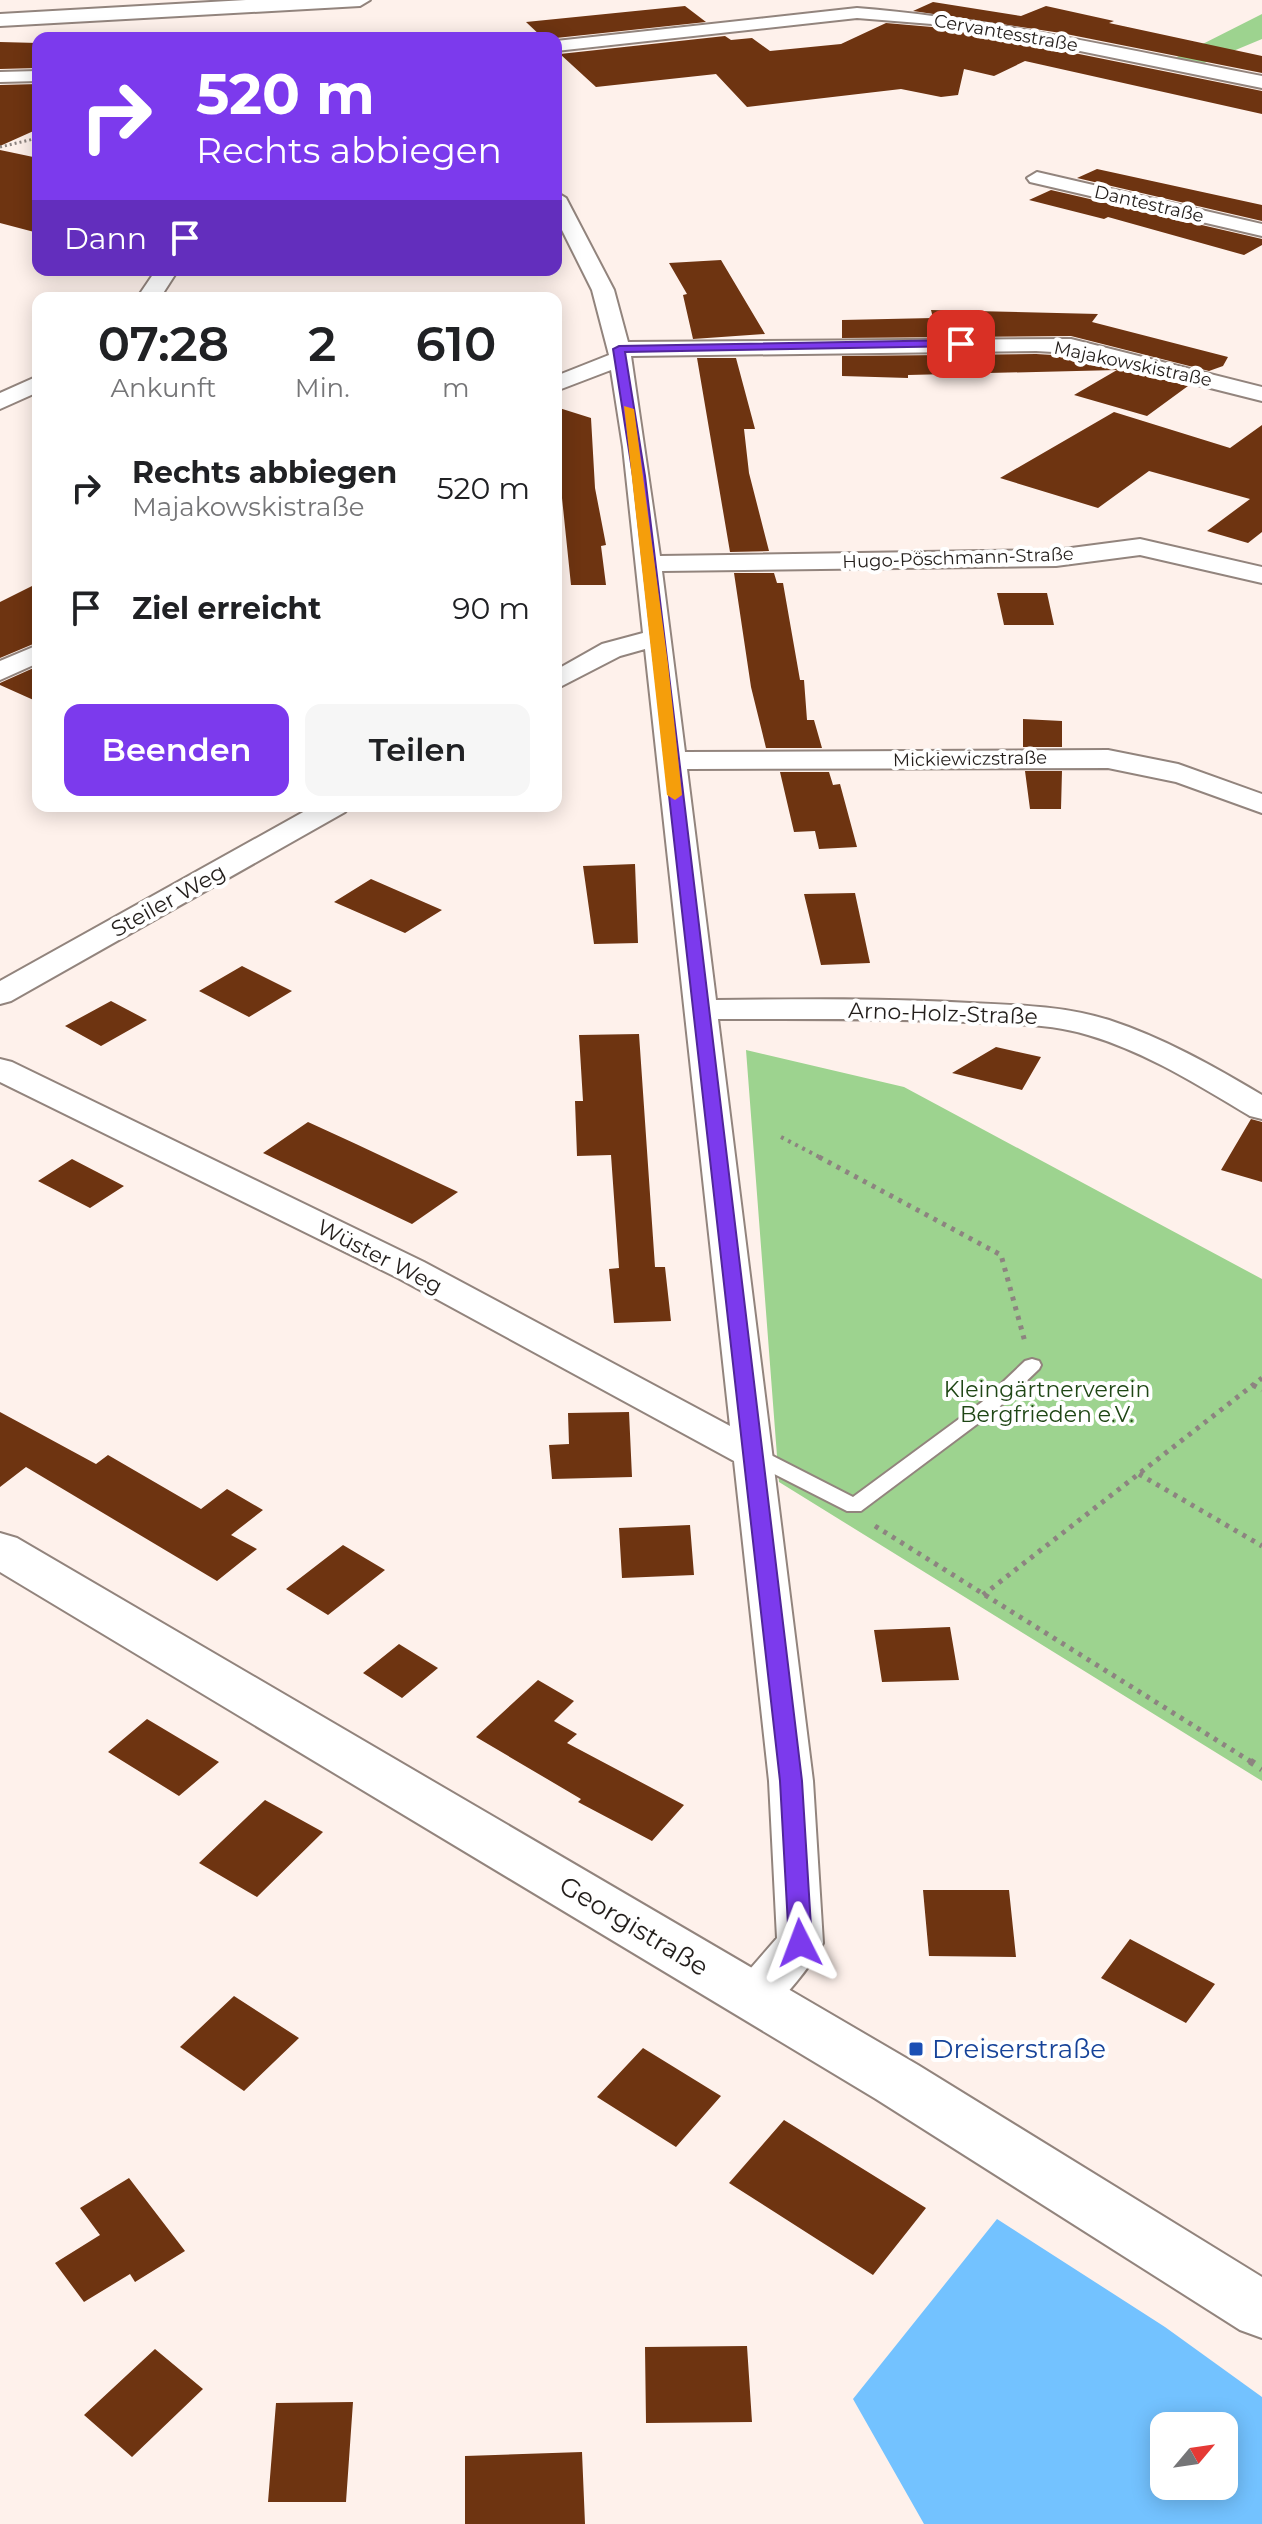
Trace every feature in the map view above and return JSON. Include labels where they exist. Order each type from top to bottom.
[{"type":"street","points":[[0,12],[230,0]]},
{"type":"street","points":[[0,22],[360,0]]},
{"type":"street","name":"Cervantesstraße","points":[[562,45],[857,13],[932,19],[1011,32],[1262,82]]},
{"type":"street","points":[[0,77],[32,76]]},
{"type":"street","name":"Dantestraße","points":[[1037,178],[1262,230]]},
{"type":"street","points":[[562,210],[603,290],[619,353],[635,447],[791,1781],[800,1943],[754,1997]]},
{"type":"street","name":"Majakowskistraße","points":[[562,381],[619,353],[1047,345],[1121,358],[1262,394]]},
{"type":"street","points":[[0,378],[32,384]]},
{"type":"street","points":[[0,402],[32,387]]},
{"type":"street","name":"Hugo-Pöschmann-Straße","points":[[650,564],[1056,558],[1140,547],[1262,575]]},
{"type":"street","points":[[562,678],[611,650],[658,637]]},
{"type":"street","points":[[0,672],[32,656]]},
{"type":"street","name":"Mickiewiczstraße","points":[[671,761],[1108,759],[1188,774],[1262,804]]},
{"type":"street","name":"Steiler Weg","points":[[0,994],[324,812]]},
{"type":"street","name":"Arno-Holz-Straße","points":[[700,1010],[887,1008],[1047,1016],[1097,1027],[1150,1047],[1179,1060],[1262,1109]]},
{"type":"street","name":"Wüster Weg","points":[[0,1069],[411,1270],[754,1455]]},
{"type":"street","name":"Georgistraße","points":[[0,1550],[754,1997],[1058,2181],[1262,2310]]},
{"type":"lane","points":[[754,1455],[854,1506],[989,1406],[1032,1365]]},
{"type":"path","points":[[0,147],[32,139]]},
{"type":"path","points":[[781,1137],[1001,1255],[1032,1365]]},
{"type":"path","points":[[983,1595],[1262,1378]]},
{"type":"path","points":[[1253,1385],[1262,1390]]},
{"type":"path","points":[[1139,1474],[1262,1546]]},
{"type":"path","points":[[854,1506],[873,1525],[1262,1769]]},
{"type":"green space","points":[[1262,14],[1262,39],[1202,64],[1173,59]]},
{"type":"green space","name":"Kleingärtnerverein Bergfrieden e.V.","points":[[746,1050],[904,1087],[1262,1279],[1262,1781],[779,1482]]},
{"type":"water","points":[[997,2219],[1165,2327],[1262,2397],[1262,2524],[924,2524],[853,2399]]},
{"type":"building","points":[[933,2],[1021,16],[1046,6],[1262,56],[1262,73],[1061,33],[913,11]]},
{"type":"building","points":[[685,6],[706,22],[562,37],[562,32],[537,32],[526,22]]},
{"type":"building","points":[[886,23],[932,27],[1262,91],[1262,114],[1025,61],[994,76],[964,69],[958,95],[941,97],[901,89],[747,107],[716,74],[596,87],[562,56],[725,36],[731,40],[752,38],[770,51],[841,44]]},
{"type":"building","points":[[0,42],[32,43],[32,68],[0,69]]},
{"type":"building","points":[[32,84],[32,132],[0,146],[0,85]]},
{"type":"building","points":[[0,150],[32,157],[32,231],[0,223]]},
{"type":"building","points":[[1097,169],[1262,205],[1262,221],[1077,178]]},
{"type":"building","points":[[1051,190],[1262,239],[1262,245],[1244,255],[1108,217],[1104,219],[1029,200]]},
{"type":"building","points":[[721,260],[765,334],[693,339],[683,295],[687,294],[669,263]]},
{"type":"building","points":[[931,310],[1098,314],[1092,322],[1228,357],[1223,366],[1209,371],[1071,336],[842,338],[842,320],[933,318]]},
{"type":"building","points":[[842,356],[1071,356],[1188,386],[1147,416],[1074,395],[1117,370],[908,375],[908,378],[842,376]]},
{"type":"building","points":[[697,358],[736,358],[755,429],[744,429],[749,473],[769,551],[730,552]]},
{"type":"building","points":[[562,409],[591,418],[595,488],[606,545],[601,546],[606,585],[571,585],[562,498]]},
{"type":"building","points":[[1114,412],[1230,448],[1262,425],[1262,532],[1248,543],[1207,531],[1250,499],[1149,471],[1098,508],[1000,478]]},
{"type":"building","points":[[734,573],[774,573],[777,583],[783,583],[800,680],[804,680],[807,720],[814,720],[822,748],[766,748],[751,687]]},
{"type":"building","points":[[32,586],[32,645],[0,658],[0,602]]},
{"type":"building","points":[[997,593],[1047,593],[1054,625],[1004,625]]},
{"type":"building","points":[[32,669],[32,699],[0,685]]},
{"type":"building","points":[[1023,719],[1062,721],[1062,747],[1023,747]]},
{"type":"building","points":[[1025,771],[1062,771],[1061,809],[1030,809]]},
{"type":"building","points":[[780,772],[829,772],[833,785],[840,784],[857,847],[819,849],[815,831],[794,832]]},
{"type":"building","points":[[635,864],[638,943],[594,944],[583,866]]},
{"type":"building","points":[[371,879],[442,910],[405,933],[334,902]]},
{"type":"building","points":[[855,893],[870,963],[821,965],[804,894]]},
{"type":"building","points":[[242,966],[292,991],[249,1017],[199,991]]},
{"type":"building","points":[[111,1001],[147,1020],[101,1046],[65,1026]]},
{"type":"building","points":[[639,1034],[655,1267],[665,1267],[671,1321],[614,1323],[609,1269],[619,1268],[611,1155],[577,1156],[575,1101],[583,1101],[579,1035]]},
{"type":"building","points":[[996,1047],[1041,1057],[1022,1090],[952,1073]]},
{"type":"building","points":[[1251,1119],[1262,1122],[1262,1182],[1221,1170]]},
{"type":"building","points":[[308,1122],[458,1192],[412,1224],[263,1153]]},
{"type":"building","points":[[72,1159],[124,1186],[90,1208],[38,1181]]},
{"type":"building","points":[[0,1412],[96,1464],[108,1455],[201,1509],[227,1489],[263,1510],[231,1535],[257,1549],[217,1581],[26,1467],[0,1487]]},
{"type":"building","points":[[629,1412],[632,1477],[552,1479],[549,1445],[569,1444],[568,1413]]},
{"type":"building","points":[[690,1525],[694,1575],[622,1578],[619,1528]]},
{"type":"building","points":[[343,1545],[385,1570],[328,1615],[286,1589]]},
{"type":"building","points":[[950,1627],[959,1680],[882,1682],[874,1630]]},
{"type":"building","points":[[399,1644],[438,1668],[402,1698],[363,1673]]},
{"type":"building","points":[[538,1680],[574,1701],[554,1721],[577,1734],[567,1743],[684,1805],[652,1841],[578,1802],[581,1799],[476,1737]]},
{"type":"building","points":[[147,1719],[219,1762],[179,1796],[108,1752]]},
{"type":"building","points":[[265,1800],[323,1832],[257,1897],[199,1863]]},
{"type":"building","points":[[923,1890],[1009,1890],[1016,1957],[929,1956]]},
{"type":"building","points":[[1130,1939],[1215,1984],[1186,2023],[1101,1978]]},
{"type":"building","points":[[234,1996],[299,2038],[244,2091],[180,2047]]},
{"type":"building","points":[[643,2048],[721,2096],[676,2147],[597,2097]]},
{"type":"building","points":[[784,2120],[926,2208],[873,2275],[729,2183]]},
{"type":"building","points":[[129,2178],[185,2251],[135,2282],[130,2274],[84,2302],[55,2263],[100,2235],[80,2208]]},
{"type":"building","points":[[747,2346],[752,2422],[646,2423],[645,2347]]},
{"type":"building","points":[[155,2349],[203,2389],[132,2457],[84,2415]]},
{"type":"building","points":[[353,2402],[346,2502],[268,2502],[276,2403]]},
{"type":"building","points":[[582,2452],[585,2524],[465,2524],[465,2456]]},
{"type":"slow traffic","points":[[629,409],[662,664],[675,795]]},
{"type":"place","name":"Dreiserstraße","points":[[916,2049]]},
{"type":"route","points":[[800,1943],[791,1781],[758,1484],[692,948],[639,476],[619,349],[961,344]]}]
